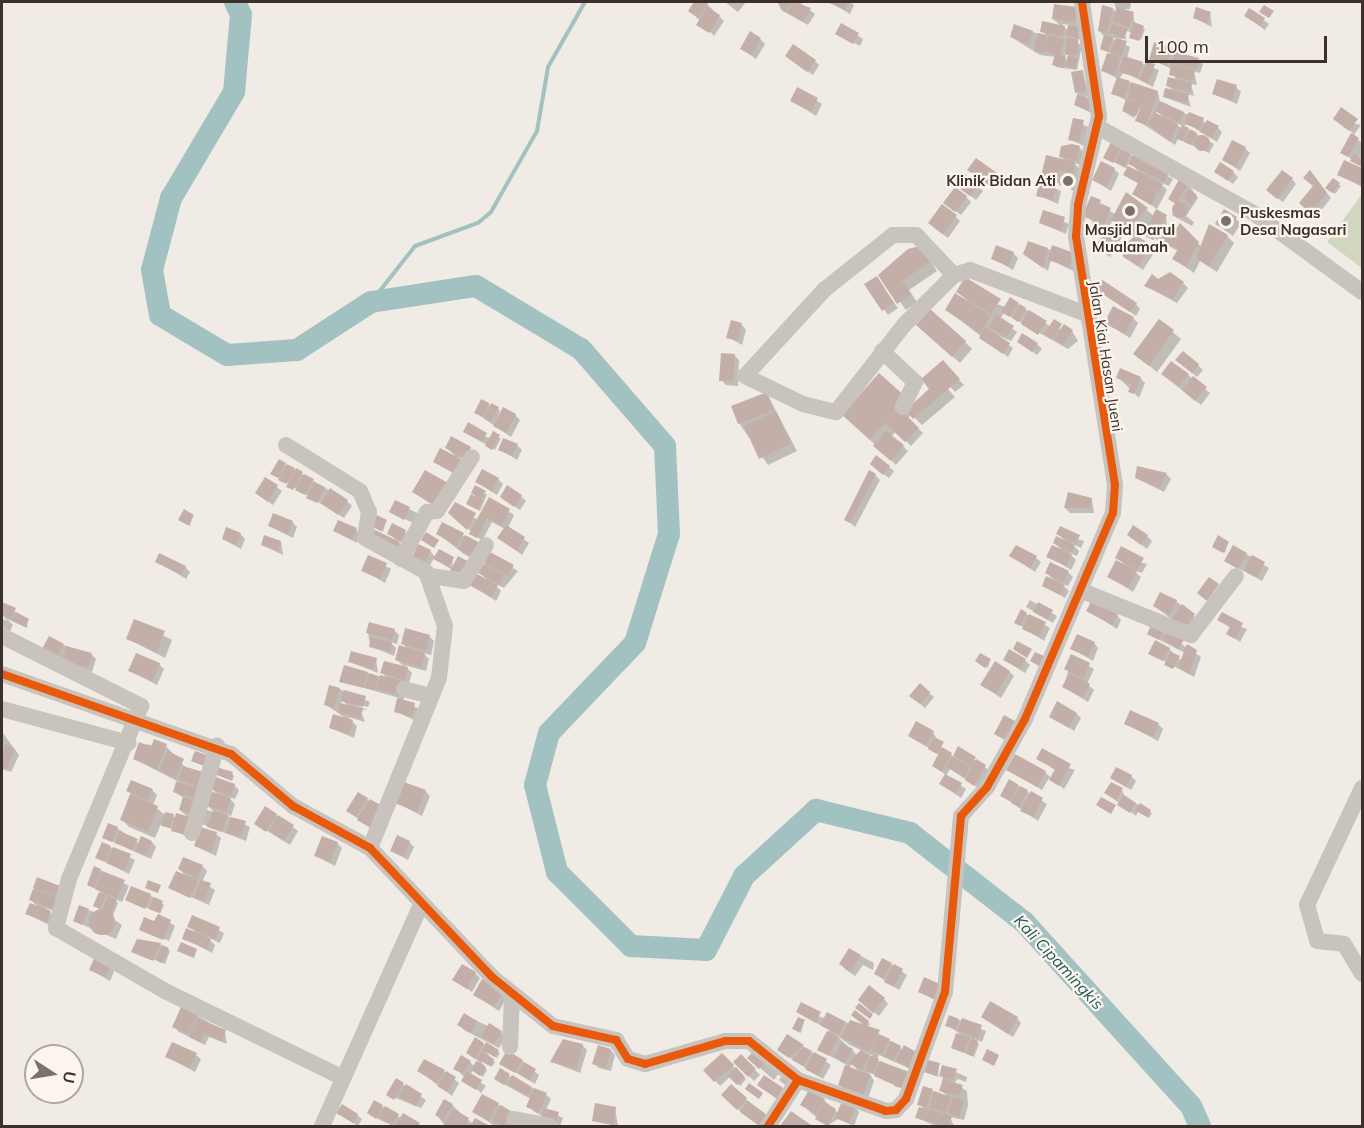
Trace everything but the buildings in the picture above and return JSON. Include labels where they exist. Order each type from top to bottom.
[{"type":"street","name":"Jalan Kiai Hasan Jueni","points":[[798,1080],[886,1111],[899,1109],[942,1004],[950,943],[960,823],[1004,759],[1080,590],[1115,500],[1084,313],[1076,215],[1098,127],[1082,2]]},
{"type":"street","points":[[1098,127],[1255,214],[1362,292]]},
{"type":"street","points":[[954,276],[916,235],[899,232],[825,290],[744,374],[833,413],[882,351],[954,276],[982,270],[1084,313]]},
{"type":"street","points":[[882,351],[914,380],[903,407]]},
{"type":"street","points":[[286,445],[360,491],[369,512],[365,538],[430,576],[464,581],[486,545]]},
{"type":"street","points":[[401,559],[427,512],[437,511],[472,457]]},
{"type":"street","points":[[370,848],[442,664],[445,627],[430,576]]},
{"type":"street","points":[[1080,590],[1191,635],[1236,576]]},
{"type":"street","points":[[2,636],[141,706],[129,744],[69,879],[56,928],[165,991],[341,1077]]},
{"type":"street","points":[[2,674],[134,723],[217,746],[256,771],[293,806],[370,848],[421,905],[512,996],[563,1031],[616,1040],[635,1062],[657,1063],[725,1041],[746,1040],[798,1080],[768,1126]]},
{"type":"street","points":[[404,689],[431,696]]},
{"type":"street","points":[[2,709],[129,744]]},
{"type":"street","points":[[192,833],[217,746]]},
{"type":"street","points":[[1362,788],[1307,904],[1317,941],[1344,945],[1362,975]]},
{"type":"street","points":[[322,1126],[341,1077],[421,905]]},
{"type":"street","points":[[510,1047],[512,996]]},
{"type":"street","points":[[514,1119],[549,1126]]},
{"type":"green space","points":[[1362,194],[1362,268],[1327,242]]},
{"type":"waterway","name":"Kali Cipamingkis","points":[[235,2],[241,15],[234,92],[171,198],[152,270],[160,315],[227,355],[297,350],[371,302],[476,286],[581,349],[665,446],[669,534],[635,643],[549,733],[535,785],[557,872],[631,946],[706,950],[744,876],[816,810],[910,833],[1024,922],[1191,1106],[1200,1126]]},
{"type":"waterway","points":[[371,302],[415,246],[478,223],[491,212],[537,131],[548,67],[585,2]]},
{"type":"cycle path","points":[[768,1126],[798,1080],[886,1111],[896,1110],[906,1099],[945,992],[961,816],[987,787],[1025,719],[1113,513],[1115,485],[1076,237],[1078,205],[1099,116],[1082,2]]},
{"type":"cycle path","points":[[2,674],[231,754],[293,806],[370,848],[492,977],[553,1026],[616,1040],[628,1059],[645,1064],[725,1041],[749,1041],[798,1080]]},
{"type":"place","name":"Klinik Bidan Ati","points":[[1068,181]]},
{"type":"place","name":"Masjid Darul Mualamah","points":[[1130,211]]},
{"type":"place","name":"Puskesmas Desa Nagasari","points":[[1226,221]]}]
